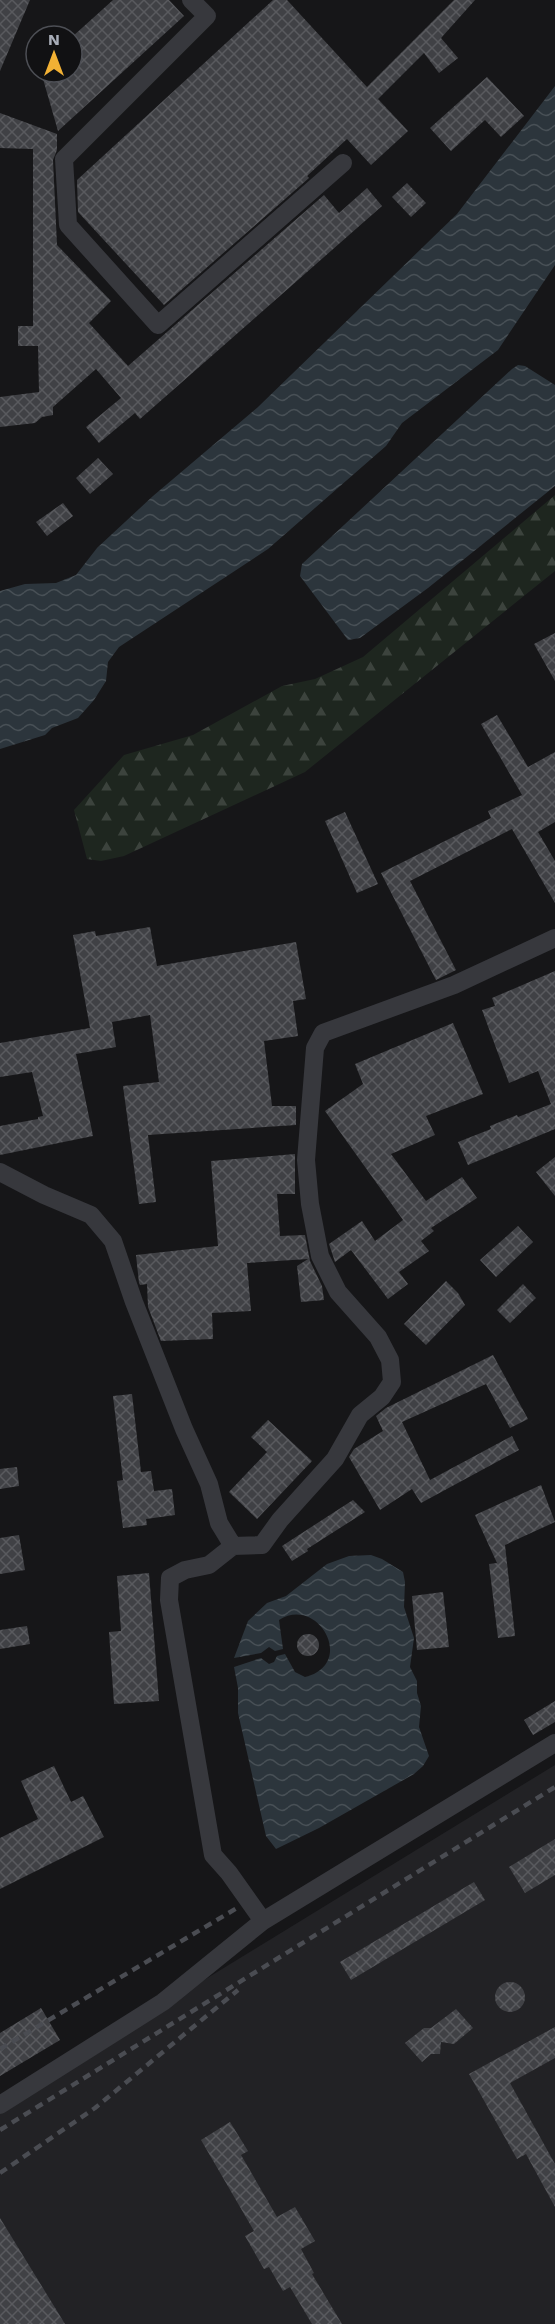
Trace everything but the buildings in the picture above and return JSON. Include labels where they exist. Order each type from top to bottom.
[{"type":"street","points":[[191,0],[207,16],[64,159],[68,225],[158,325],[342,163]]},
{"type":"street","points":[[263,1921],[230,1873],[213,1855],[169,1600],[170,1578],[185,1570],[209,1565],[233,1546],[262,1545],[280,1520],[335,1459],[360,1415],[382,1397],[392,1382],[390,1360],[378,1337],[338,1292],[320,1256],[310,1204],[306,1160],[315,1048],[323,1033],[454,984],[555,938]]},
{"type":"street","points":[[0,1172],[44,1195],[91,1215],[113,1241],[134,1302],[184,1429],[209,1484],[219,1523],[233,1546]]},
{"type":"street","points":[[0,2105],[163,2002],[263,1921],[555,1743]]},
{"type":"shaded area","points":[[555,1765],[555,2324],[0,2324],[0,2105]]},
{"type":"green space","points":[[555,495],[555,571],[305,772],[124,856],[101,861],[87,859],[74,810],[124,755],[193,735],[282,686],[315,679],[363,657]]},
{"type":"water","points":[[555,86],[555,265],[498,350],[402,423],[386,446],[268,549],[119,647],[108,662],[106,681],[94,700],[78,718],[52,728],[45,735],[0,749],[0,591],[25,584],[56,583],[76,575],[97,548],[153,496],[258,407],[457,214]]},
{"type":"water","points":[[518,365],[525,366],[555,385],[555,486],[428,588],[360,638],[348,640],[300,576],[302,564]]},
{"type":"water","points":[[371,1555],[403,1572],[404,1607],[414,1638],[410,1667],[417,1681],[417,1693],[421,1706],[419,1727],[429,1756],[414,1774],[319,1828],[276,1849],[266,1836],[238,1713],[238,1688],[234,1667],[261,1658],[269,1664],[274,1662],[277,1656],[285,1654],[295,1672],[305,1677],[320,1670],[328,1659],[330,1647],[326,1634],[318,1624],[307,1617],[293,1615],[279,1620],[283,1649],[275,1651],[269,1647],[261,1653],[234,1658],[248,1621],[267,1603],[286,1596],[327,1564],[349,1556]]},
{"type":"railway","points":[[0,2130],[555,1787]]},
{"type":"railway","points":[[0,2049],[237,1908]]},
{"type":"railway","points":[[0,2173],[95,2108],[238,1990]]}]
